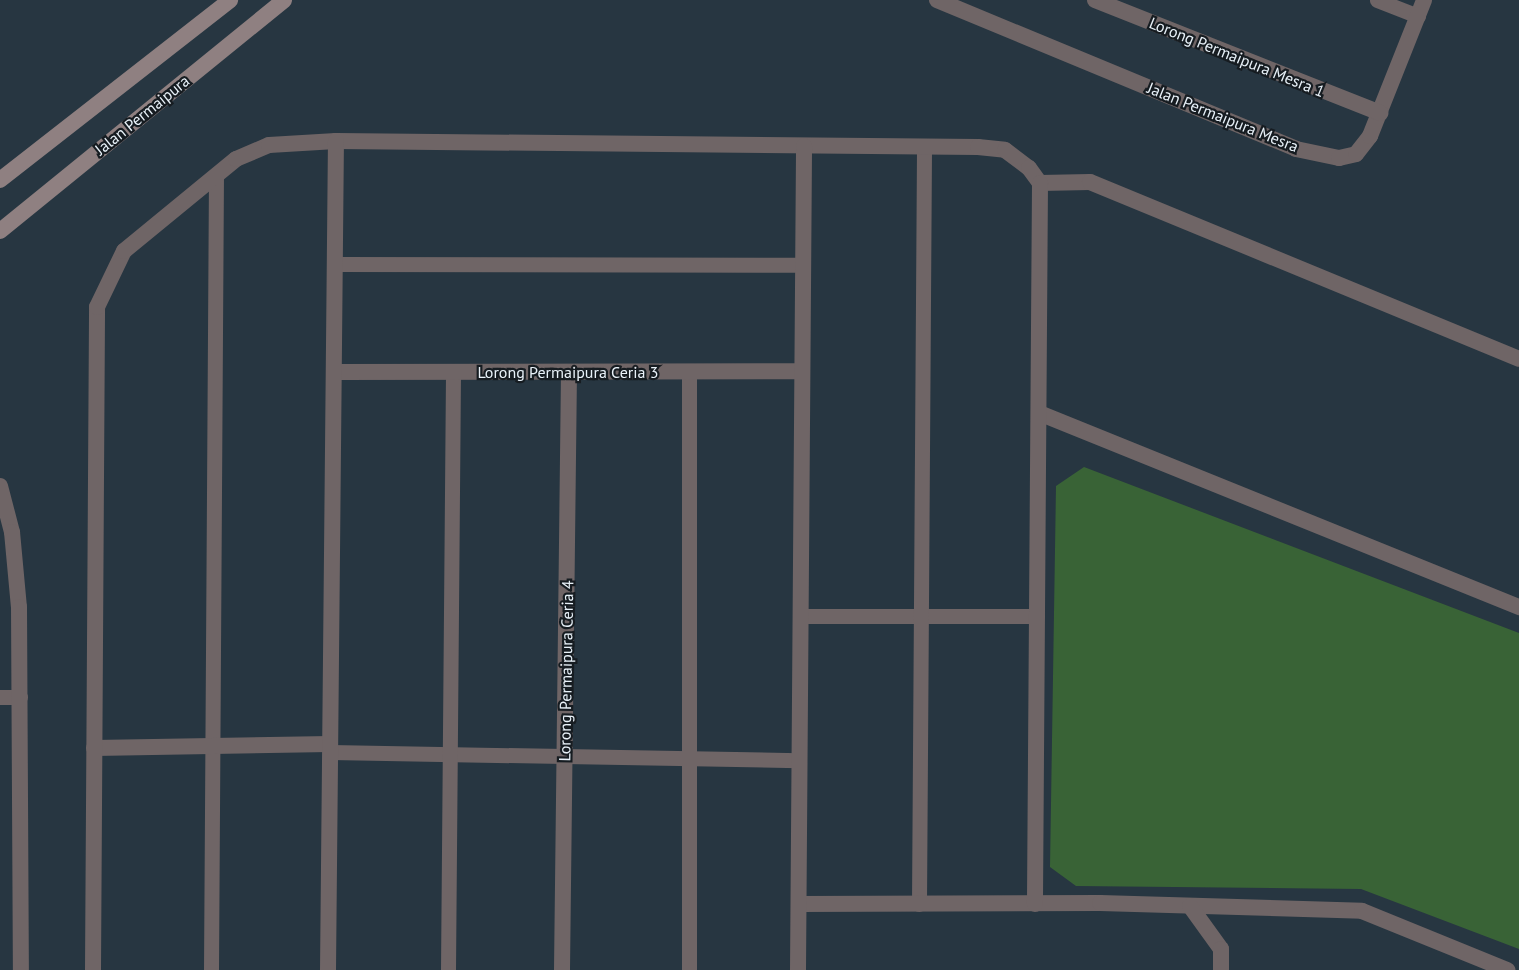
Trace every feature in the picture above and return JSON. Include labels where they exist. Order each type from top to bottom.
[{"type":"main road","points":[[0,180],[230,0]]},
{"type":"main road","name":"Jalan Permaipura","points":[[0,231],[284,0]]},
{"type":"street","name":"Jalan Permaipura Mesra","points":[[937,0],[1307,151],[1339,158],[1356,154],[1380,113],[1421,8]]},
{"type":"street","name":"Lorong Permaipura Mesra 1","points":[[1104,2],[1380,113]]},
{"type":"street","points":[[328,970],[336,141]]},
{"type":"street","points":[[93,970],[97,307],[124,252],[236,159],[269,145],[336,141],[924,147],[1005,150],[1040,183],[1090,182],[1519,358]]},
{"type":"street","points":[[798,970],[804,146]]},
{"type":"street","points":[[1035,904],[1040,183]]},
{"type":"street","name":"Lorong Permaipura Ceria 3","points":[[334,372],[802,371]]},
{"type":"street","name":"Lorong Permaipura Ceria 4","points":[[562,970],[569,372]]},
{"type":"street","points":[[1039,413],[1519,608]]},
{"type":"street","points":[[0,486],[12,532],[20,697],[21,970]]},
{"type":"street","points":[[94,748],[213,746],[330,748]]},
{"type":"street","points":[[799,904],[1035,904],[1362,911],[1507,970]]},
{"type":"street","points":[[1190,906],[1221,949],[1221,970]]},
{"type":"lane","points":[[1377,0],[1421,8]]},
{"type":"lane","points":[[919,904],[924,147]]},
{"type":"lane","points":[[211,970],[216,175]]},
{"type":"lane","points":[[335,264],[803,265]]},
{"type":"lane","points":[[689,371],[689,970]]},
{"type":"lane","points":[[448,970],[453,372]]},
{"type":"lane","points":[[800,616],[1037,616]]},
{"type":"lane","points":[[0,697],[20,697]]},
{"type":"lane","points":[[330,748],[450,755],[800,760]]},
{"type":"green space","points":[[1084,467],[1519,633],[1519,949],[1361,889],[1076,886],[1050,867],[1056,486]]}]
